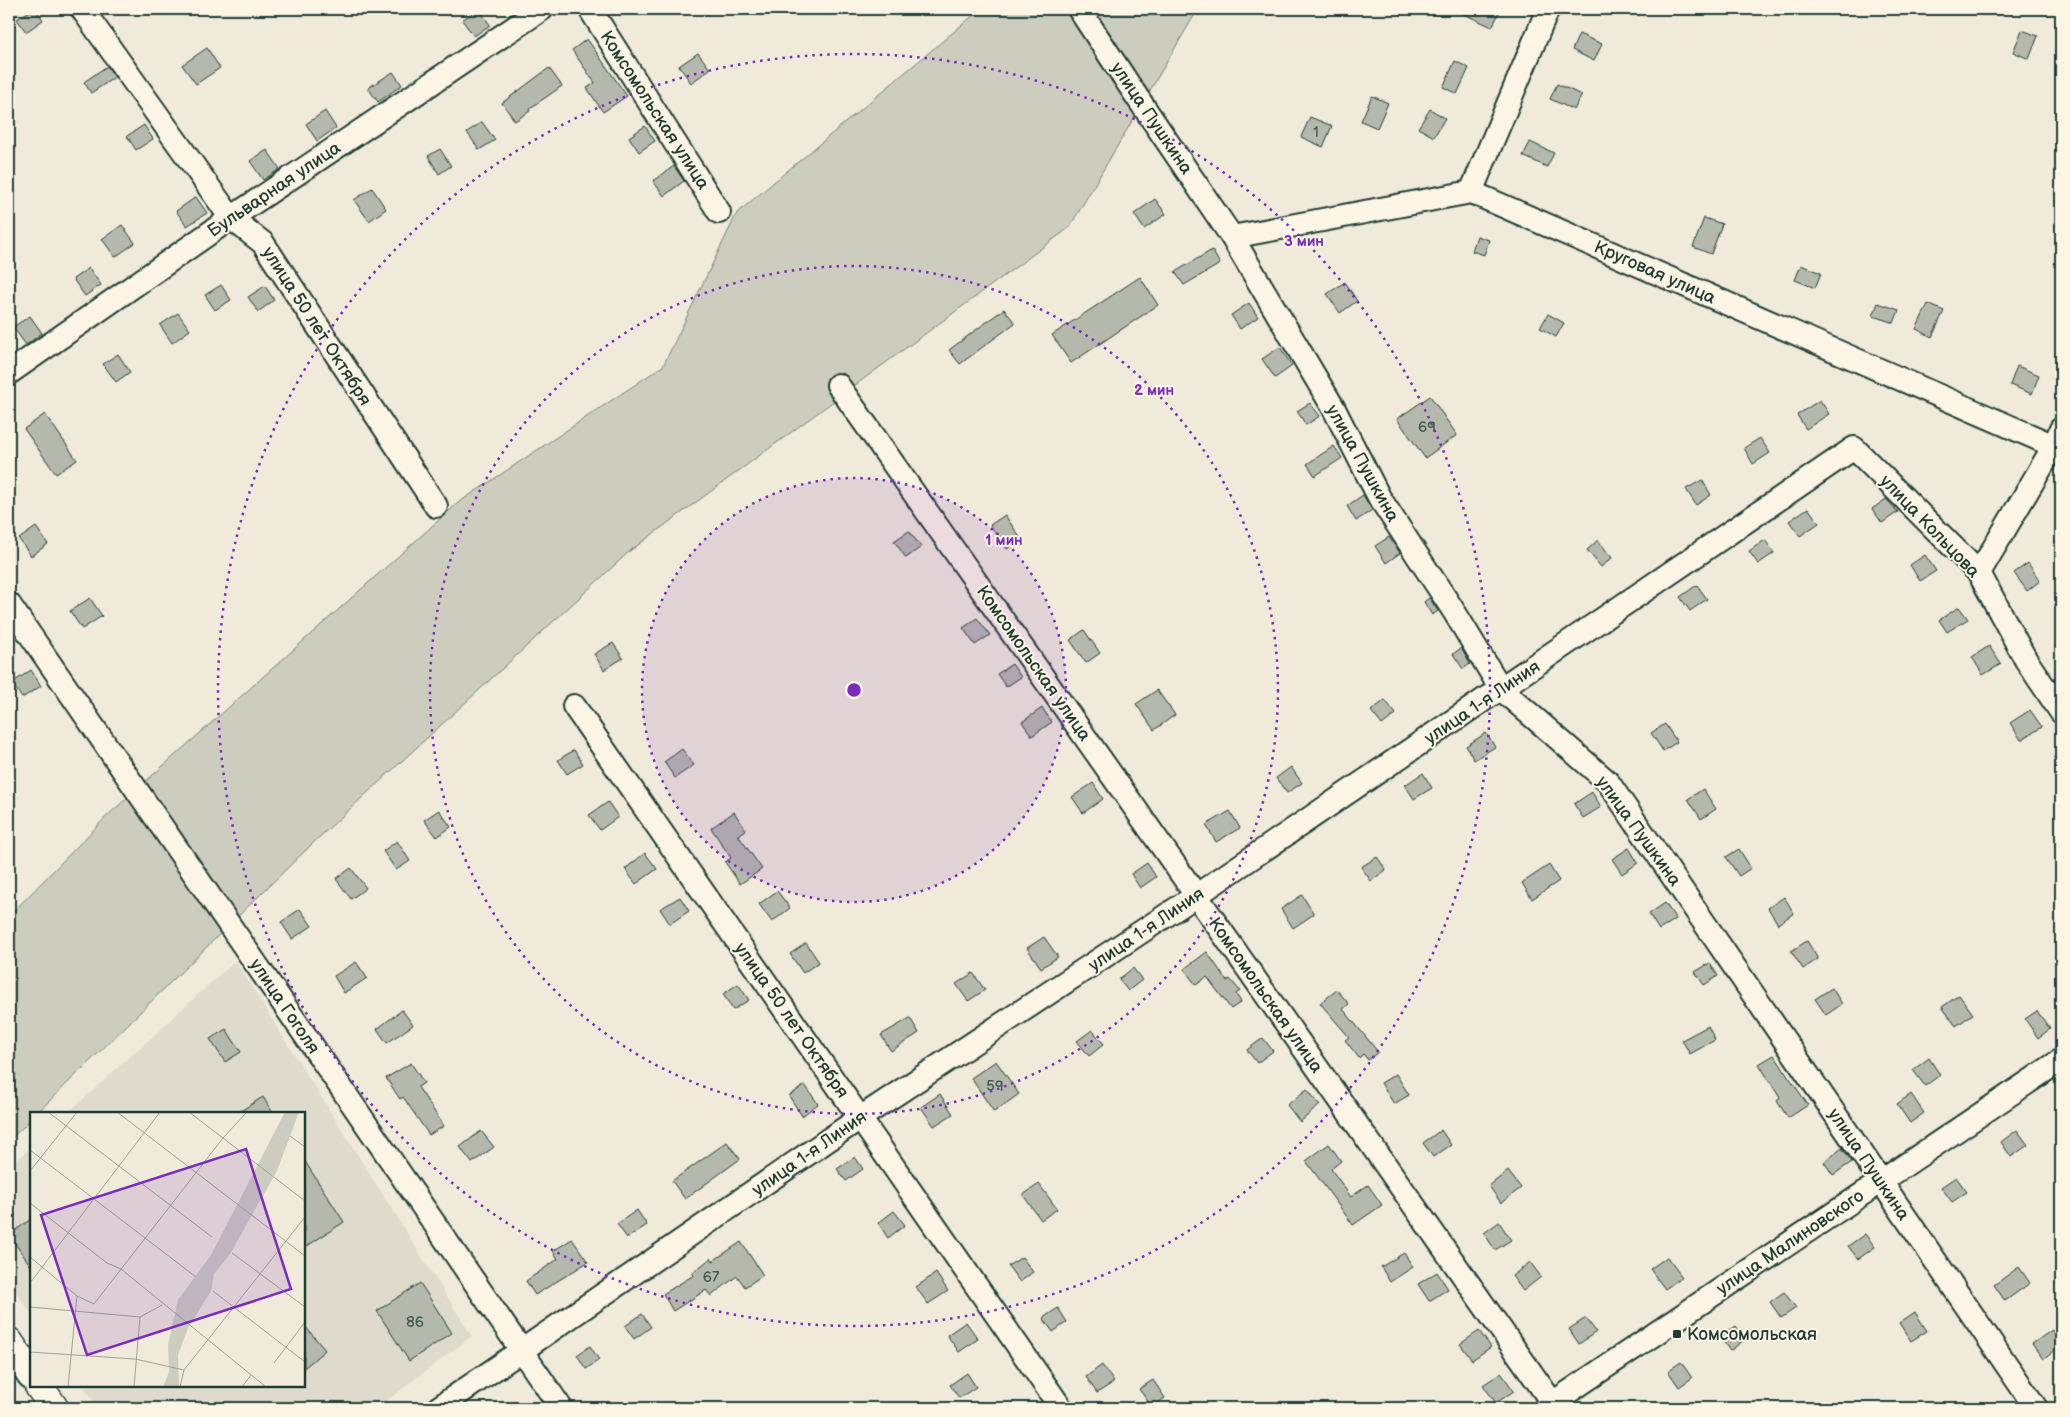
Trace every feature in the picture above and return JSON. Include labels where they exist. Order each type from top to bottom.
[{"type":"main road","points":[[9,1342],[30,1374]]},
{"type":"main road","points":[[40,1387],[54,1408]]},
{"type":"street","name":"улица 50 лет Октября","points":[[82,9],[231,218],[263,243],[436,506]]},
{"type":"street","name":"Бульварная улица","points":[[9,373],[231,218],[542,9]]},
{"type":"street","name":"Комсомольская улица","points":[[590,9],[719,212]]},
{"type":"street","name":"улица Пушкина","points":[[1079,9],[1232,237],[1333,407],[1379,497],[1455,613],[1501,689],[1608,782],[2036,1408]]},
{"type":"street","points":[[1232,237],[1471,192],[1548,9]]},
{"type":"street","name":"Круговая улица","points":[[1471,192],[2059,441]]},
{"type":"street","name":"Комсомольская улица","points":[[838,385],[1197,896],[1551,1406]]},
{"type":"street","points":[[1979,573],[2059,441]]},
{"type":"street","name":"улица 1-я Линия","points":[[438,1408],[860,1118],[1197,896],[1854,448]]},
{"type":"street","name":"улица Кольцова","points":[[1854,448],[1979,573],[2026,660],[2061,712]]},
{"type":"street","name":"улица Гоголя","points":[[9,604],[562,1408]]},
{"type":"street","name":"улица 50 лет Октября","points":[[574,706],[1061,1408]]},
{"type":"street","name":"улица Малиновского","points":[[1551,1406],[2061,1060]]},
{"type":"shaded area","points":[[981,9],[1198,9],[1069,228],[631,550],[313,843],[38,1112],[30,1112],[30,1120],[9,1141],[9,916],[107,816],[458,503],[663,366],[737,213]]},
{"type":"shaded area","points":[[235,961],[472,1336],[377,1408],[99,1408],[84,1387],[305,1387],[305,1112],[69,1112]]},
{"type":"shaded area","points":[[30,1148],[30,1313],[9,1282],[9,1168]]},
{"type":"building","points":[[36,9],[43,20],[26,32],[17,19]]},
{"type":"building","points":[[479,9],[490,25],[474,36],[462,20]]},
{"type":"building","points":[[1453,9],[1501,9],[1492,27]]},
{"type":"building","points":[[2022,30],[2038,36],[2029,59],[2013,52]]},
{"type":"building","points":[[1579,34],[1602,44],[1594,61],[1572,50]]},
{"type":"building","points":[[587,39],[627,96],[603,112],[587,88],[595,83],[572,50]]},
{"type":"building","points":[[207,48],[220,68],[196,84],[182,65]]},
{"type":"building","points":[[698,53],[710,69],[691,83],[679,66]]},
{"type":"building","points":[[1455,61],[1469,68],[1457,94],[1443,87]]},
{"type":"building","points":[[107,66],[115,77],[91,93],[84,82]]},
{"type":"building","points":[[549,68],[562,86],[515,121],[502,103]]},
{"type":"building","points":[[393,72],[402,85],[378,102],[368,88]]},
{"type":"building","points":[[1557,84],[1582,95],[1574,110],[1550,99]]},
{"type":"building","points":[[1372,96],[1388,103],[1377,128],[1361,121]]},
{"type":"building","points":[[1430,109],[1445,118],[1434,137],[1418,128]]},
{"type":"building","points":[[325,111],[336,128],[317,141],[306,124]]},
{"type":"building","points":[[1310,117],[1332,126],[1323,147],[1301,137]]},
{"type":"building","points":[[482,122],[495,140],[479,150],[467,132]]},
{"type":"building","points":[[144,125],[153,139],[136,150],[127,136]]},
{"type":"building","points":[[645,126],[655,141],[639,152],[629,137]]},
{"type":"building","points":[[1530,142],[1554,153],[1547,167],[1523,156]]},
{"type":"building","points":[[440,149],[451,166],[439,174],[428,156]]},
{"type":"building","points":[[267,150],[280,169],[263,180],[250,161]]},
{"type":"building","points":[[674,166],[684,181],[664,196],[653,181]]},
{"type":"building","points":[[372,188],[386,209],[369,221],[354,200]]},
{"type":"building","points":[[196,197],[207,213],[187,226],[176,211]]},
{"type":"building","points":[[1155,199],[1166,214],[1144,229],[1134,214]]},
{"type":"building","points":[[1704,218],[1722,224],[1711,254],[1693,247]]},
{"type":"building","points":[[122,225],[135,243],[115,257],[102,239]]},
{"type":"building","points":[[1477,236],[1489,240],[1484,255],[1472,251]]},
{"type":"building","points":[[1212,250],[1220,264],[1184,285],[1175,272]]},
{"type":"building","points":[[1801,265],[1821,273],[1815,288],[1795,280]]},
{"type":"building","points":[[89,268],[101,285],[85,296],[73,279]]},
{"type":"building","points":[[1140,277],[1158,305],[1071,363],[1052,335]]},
{"type":"building","points":[[1345,282],[1357,301],[1340,313],[1327,294]]},
{"type":"building","points":[[221,285],[231,300],[215,310],[205,295]]},
{"type":"building","points":[[265,286],[274,300],[258,312],[248,297]]},
{"type":"building","points":[[1249,303],[1258,317],[1240,329],[1231,315]]},
{"type":"building","points":[[1878,303],[1899,310],[1894,323],[1873,316]]},
{"type":"building","points":[[1928,304],[1944,311],[1932,337],[1916,329]]},
{"type":"building","points":[[1004,309],[1015,323],[960,364],[949,350]]},
{"type":"building","points":[[178,313],[190,330],[172,343],[160,325]]},
{"type":"building","points":[[1548,314],[1564,323],[1556,337],[1540,328]]},
{"type":"building","points":[[30,316],[42,333],[26,345],[13,327]]},
{"type":"building","points":[[1280,347],[1292,366],[1275,378],[1262,359]]},
{"type":"building","points":[[118,354],[130,372],[116,382],[103,364]]},
{"type":"building","points":[[2017,366],[2039,375],[2032,394],[2010,385]]},
{"type":"building","points":[[1430,396],[1457,435],[1425,458],[1397,419]]},
{"type":"building","points":[[1820,400],[1829,414],[1806,429],[1797,415]]},
{"type":"building","points":[[1310,403],[1320,416],[1306,425],[1297,411]]},
{"type":"building","points":[[45,414],[77,460],[56,474],[24,429]]},
{"type":"building","points":[[1760,438],[1770,453],[1753,464],[1744,448]]},
{"type":"building","points":[[1334,446],[1342,458],[1315,476],[1307,464]]},
{"type":"building","points":[[1702,480],[1711,495],[1696,505],[1686,489]]},
{"type":"building","points":[[1363,495],[1372,510],[1356,521],[1347,506]]},
{"type":"building","points":[[1886,499],[1898,512],[1882,523],[1872,509]]},
{"type":"building","points":[[1808,508],[1819,523],[1800,536],[1789,521]]},
{"type":"building","points":[[1005,515],[1021,539],[1007,549],[990,525]]},
{"type":"building","points":[[36,527],[48,544],[31,556],[19,539]]},
{"type":"building","points":[[909,531],[921,547],[906,558],[894,541]]},
{"type":"building","points":[[1389,537],[1400,553],[1386,563],[1375,546]]},
{"type":"building","points":[[1598,540],[1612,558],[1601,567],[1587,550]]},
{"type":"building","points":[[1765,540],[1774,553],[1758,564],[1749,551]]},
{"type":"building","points":[[1925,555],[1936,571],[1920,581],[1910,565]]},
{"type":"building","points":[[2028,563],[2040,581],[2027,591],[2014,573]]},
{"type":"building","points":[[1697,585],[1707,599],[1690,611],[1680,597]]},
{"type":"building","points":[[90,598],[102,616],[82,629],[70,611]]},
{"type":"building","points":[[1429,598],[1438,611],[1432,615],[1424,602]]},
{"type":"building","points":[[1959,607],[1968,619],[1947,632],[1939,620]]},
{"type":"building","points":[[977,618],[990,635],[975,645],[963,628]]},
{"type":"building","points":[[1084,630],[1100,653],[1086,663],[1070,640]]},
{"type":"building","points":[[613,643],[623,658],[604,670],[594,654]]},
{"type":"building","points":[[1989,646],[2001,664],[1983,675],[1972,657]]},
{"type":"building","points":[[1461,648],[1470,664],[1463,669],[1453,654]]},
{"type":"building","points":[[1012,664],[1021,677],[1006,687],[997,674]]},
{"type":"building","points":[[31,670],[41,686],[22,698],[12,683]]},
{"type":"building","points":[[1157,690],[1175,715],[1154,730],[1136,704]]},
{"type":"building","points":[[1385,700],[1396,714],[1382,725],[1371,711]]},
{"type":"building","points":[[1042,708],[1052,722],[1032,736],[1022,722]]},
{"type":"building","points":[[2030,710],[2042,727],[2021,740],[2010,723]]},
{"type":"building","points":[[1665,724],[1677,742],[1663,751],[1651,733]]},
{"type":"building","points":[[1486,733],[1495,747],[1474,760],[1466,746]]},
{"type":"building","points":[[682,749],[694,765],[675,778],[664,762]]},
{"type":"building","points":[[574,750],[583,764],[567,774],[558,760]]},
{"type":"building","points":[[1291,767],[1302,783],[1287,793],[1276,778]]},
{"type":"building","points":[[1423,773],[1432,788],[1414,799],[1405,785]]},
{"type":"building","points":[[1093,783],[1103,799],[1083,813],[1072,797]]},
{"type":"building","points":[[1703,789],[1716,809],[1701,819],[1688,799]]},
{"type":"building","points":[[1592,792],[1601,807],[1583,818],[1574,804]]},
{"type":"building","points":[[608,802],[618,817],[600,830],[589,815]]},
{"type":"building","points":[[439,810],[451,827],[437,837],[424,820]]},
{"type":"building","points":[[1230,811],[1240,828],[1216,842],[1206,825]]},
{"type":"building","points":[[734,812],[746,830],[738,835],[762,869],[740,884],[725,862],[731,858],[711,828]]},
{"type":"building","points":[[397,841],[410,861],[396,870],[383,851]]},
{"type":"building","points":[[1629,848],[1638,863],[1622,874],[1612,859]]},
{"type":"building","points":[[1739,849],[1751,868],[1739,876],[1726,857]]},
{"type":"building","points":[[645,853],[657,869],[636,884],[625,869]]},
{"type":"building","points":[[1377,857],[1386,870],[1371,881],[1361,867]]},
{"type":"building","points":[[1147,863],[1156,877],[1140,888],[1131,874]]},
{"type":"building","points":[[1549,865],[1559,881],[1532,899],[1522,883]]},
{"type":"building","points":[[351,868],[366,888],[351,899],[336,879]]},
{"type":"building","points":[[777,891],[790,908],[772,922],[759,904]]},
{"type":"building","points":[[1302,895],[1314,914],[1293,928],[1281,909]]},
{"type":"building","points":[[680,897],[689,911],[670,924],[660,909]]},
{"type":"building","points":[[1784,897],[1794,913],[1778,924],[1768,908]]},
{"type":"building","points":[[1665,903],[1676,919],[1659,930],[1649,914]]},
{"type":"building","points":[[300,909],[312,926],[292,939],[281,922]]},
{"type":"building","points":[[1044,937],[1058,957],[1041,968],[1027,948]]},
{"type":"building","points":[[1807,941],[1818,959],[1803,969],[1791,951]]},
{"type":"building","points":[[806,943],[819,962],[803,973],[790,954]]},
{"type":"building","points":[[1207,952],[1227,981],[1230,979],[1240,991],[1236,994],[1241,1002],[1231,1009],[1207,977],[1196,985],[1184,969]]},
{"type":"building","points":[[356,962],[367,978],[344,993],[334,976]]},
{"type":"building","points":[[1710,963],[1718,976],[1704,985],[1695,972]]},
{"type":"building","points":[[1133,968],[1142,980],[1128,991],[1119,979]]},
{"type":"building","points":[[973,973],[985,990],[968,1001],[956,984]]},
{"type":"building","points":[[738,984],[749,1000],[733,1010],[723,994]]},
{"type":"building","points":[[1832,988],[1842,1004],[1826,1015],[1815,999]]},
{"type":"building","points":[[1337,990],[1349,1004],[1343,1009],[1378,1052],[1368,1060],[1363,1054],[1359,1058],[1345,1040],[1349,1037],[1320,1003]]},
{"type":"building","points":[[1959,995],[1973,1014],[1956,1026],[1942,1007]]},
{"type":"building","points":[[402,1010],[413,1025],[387,1043],[377,1029]]},
{"type":"building","points":[[2037,1011],[2050,1029],[2038,1038],[2025,1019]]},
{"type":"building","points":[[910,1018],[919,1033],[891,1051],[881,1035]]},
{"type":"building","points":[[1708,1026],[1715,1040],[1690,1054],[1682,1040]]},
{"type":"building","points":[[226,1029],[241,1052],[225,1062],[210,1039]]},
{"type":"building","points":[[1092,1030],[1104,1044],[1089,1056],[1077,1041]]},
{"type":"building","points":[[1263,1038],[1273,1051],[1257,1063],[1247,1050]]},
{"type":"building","points":[[1774,1055],[1808,1105],[1788,1118],[1777,1101],[1780,1098],[1759,1064]]},
{"type":"building","points":[[1929,1058],[1940,1075],[1925,1086],[1913,1070]]},
{"type":"building","points":[[996,1061],[1019,1094],[994,1112],[971,1078]]},
{"type":"building","points":[[411,1063],[424,1083],[418,1087],[444,1126],[429,1135],[403,1097],[400,1099],[386,1078]]},
{"type":"building","points":[[1396,1074],[1409,1095],[1394,1104],[1381,1083]]},
{"type":"building","points":[[805,1085],[818,1104],[802,1116],[789,1096]]},
{"type":"building","points":[[1307,1089],[1320,1105],[1300,1122],[1287,1105]]},
{"type":"building","points":[[940,1094],[953,1114],[934,1126],[921,1107]]},
{"type":"building","points":[[1911,1094],[1924,1113],[1910,1123],[1897,1104]]},
{"type":"building","points":[[263,1097],[272,1112],[239,1112]]},
{"type":"building","points":[[1441,1130],[1451,1145],[1433,1157],[1423,1143]]},
{"type":"building","points":[[2017,1130],[2028,1145],[2011,1157],[2001,1142]]},
{"type":"building","points":[[481,1131],[494,1147],[472,1163],[460,1147]]},
{"type":"building","points":[[727,1142],[740,1159],[685,1199],[672,1181]]},
{"type":"building","points":[[1329,1144],[1341,1161],[1331,1169],[1351,1197],[1368,1185],[1382,1205],[1353,1225],[1306,1161]]},
{"type":"building","points":[[1842,1148],[1852,1162],[1833,1175],[1824,1162]]},
{"type":"building","points":[[855,1157],[863,1169],[846,1181],[837,1169]]},
{"type":"building","points":[[305,1162],[344,1222],[305,1247]]},
{"type":"building","points":[[1508,1171],[1521,1188],[1501,1203],[1489,1186]]},
{"type":"building","points":[[1956,1177],[1967,1192],[1952,1202],[1941,1187]]},
{"type":"building","points":[[1039,1184],[1057,1209],[1041,1220],[1023,1195]]},
{"type":"building","points":[[637,1210],[647,1225],[627,1238],[617,1224]]},
{"type":"building","points":[[894,1211],[905,1225],[888,1238],[878,1223]]},
{"type":"building","points":[[30,1220],[30,1265],[9,1235]]},
{"type":"building","points":[[1499,1222],[1511,1240],[1495,1250],[1484,1233]]},
{"type":"building","points":[[1865,1234],[1875,1247],[1858,1259],[1848,1246]]},
{"type":"building","points":[[572,1239],[588,1262],[535,1295],[526,1281],[558,1259],[553,1251]]},
{"type":"building","points":[[741,1242],[763,1275],[745,1287],[737,1276],[711,1296],[706,1290],[673,1311],[663,1294],[694,1275],[692,1273],[711,1258],[713,1261]]},
{"type":"building","points":[[1404,1253],[1413,1267],[1390,1282],[1381,1267]]},
{"type":"building","points":[[1022,1257],[1033,1272],[1020,1282],[1008,1266]]},
{"type":"building","points":[[1667,1257],[1682,1277],[1665,1289],[1650,1269]]},
{"type":"building","points":[[1530,1262],[1541,1277],[1523,1291],[1512,1276]]},
{"type":"building","points":[[2019,1267],[2030,1283],[2005,1301],[1994,1285]]},
{"type":"building","points":[[1437,1272],[1448,1289],[1429,1301],[1418,1284]]},
{"type":"building","points":[[936,1273],[948,1291],[928,1304],[916,1287]]},
{"type":"building","points":[[420,1283],[452,1333],[409,1361],[377,1311]]},
{"type":"building","points":[[1784,1292],[1796,1308],[1781,1318],[1770,1302]]},
{"type":"building","points":[[1058,1308],[1067,1322],[1053,1332],[1043,1318]]},
{"type":"building","points":[[1915,1312],[1927,1331],[1911,1341],[1899,1323]]},
{"type":"building","points":[[642,1314],[651,1327],[634,1339],[625,1326]]},
{"type":"building","points":[[1586,1318],[1596,1332],[1579,1344],[1569,1329]]},
{"type":"building","points":[[966,1322],[978,1339],[959,1352],[947,1335]]},
{"type":"building","points":[[305,1326],[325,1350],[305,1367]]},
{"type":"building","points":[[1736,1326],[1745,1339],[1730,1351],[1720,1337]]},
{"type":"building","points":[[2052,1330],[2061,1345],[2043,1359],[2032,1344]]},
{"type":"building","points":[[1479,1331],[1491,1347],[1472,1360],[1460,1344]]},
{"type":"building","points":[[590,1346],[599,1360],[586,1369],[577,1355]]},
{"type":"building","points":[[1681,1362],[1692,1378],[1679,1387],[1668,1371]]},
{"type":"building","points":[[1102,1365],[1114,1382],[1097,1393],[1086,1377]]},
{"type":"building","points":[[967,1373],[976,1387],[959,1398],[950,1385]]},
{"type":"building","points":[[1501,1373],[1514,1391],[1496,1403],[1483,1385]]},
{"type":"building","points":[[1153,1380],[1165,1398],[1152,1407],[1139,1389]]},
{"type":"place","name":"Комсомольская","points":[[1677,1334]]}]
